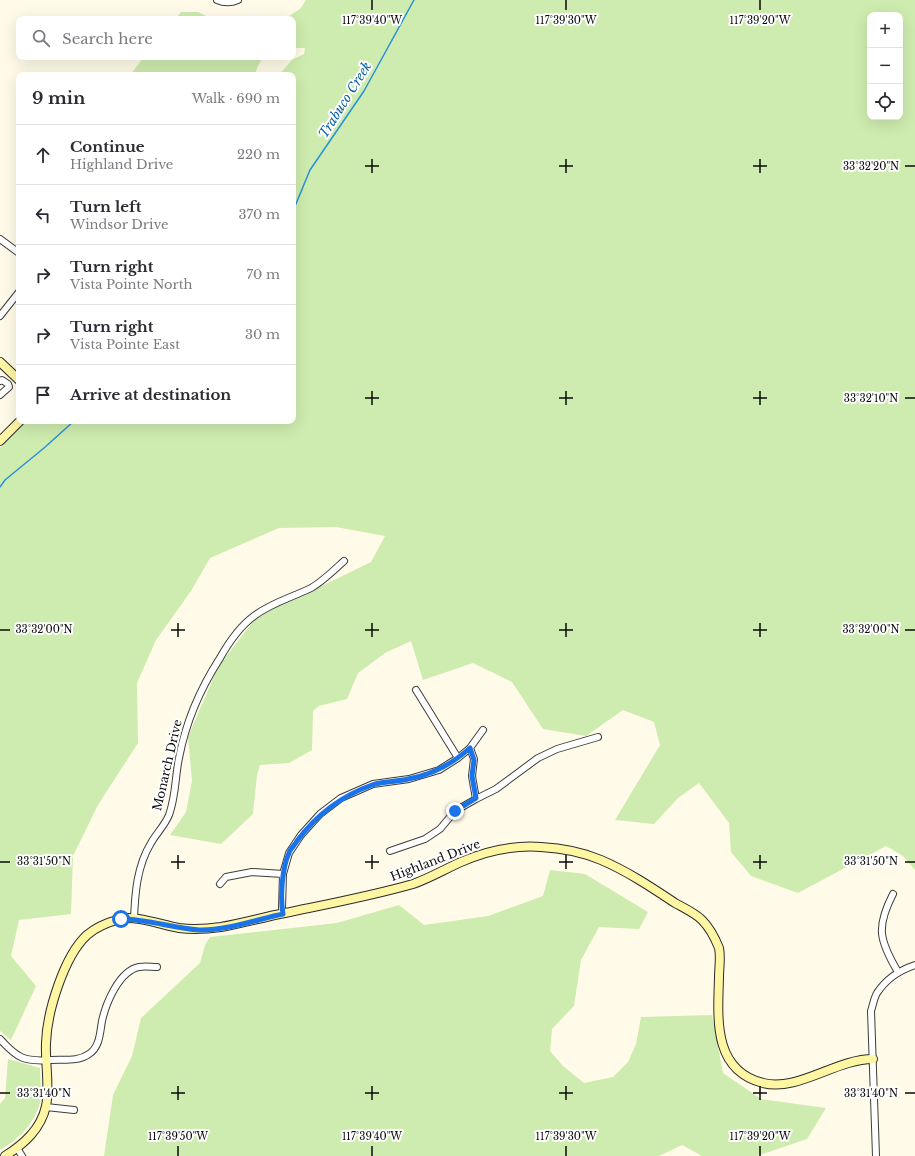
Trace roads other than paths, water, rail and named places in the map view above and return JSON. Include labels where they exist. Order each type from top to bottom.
[{"type":"street","points":[[217,0],[228,3],[238,0]]},
{"type":"street","points":[[0,239],[16,250]]},
{"type":"street","points":[[0,316],[16,296]]},
{"type":"street","points":[[0,362],[16,376]]},
{"type":"street","points":[[0,381],[5,381],[9,387],[0,395]]},
{"type":"street","points":[[0,441],[17,424]]},
{"type":"street","name":"Monarch Drive","points":[[134,919],[136,882],[144,856],[168,816],[174,798],[178,760],[184,731],[194,703],[208,677],[234,635],[253,616],[272,604],[310,588],[344,561]]},
{"type":"street","points":[[416,690],[458,758]]},
{"type":"street","points":[[283,914],[283,874],[289,853],[320,814],[341,798],[373,784],[409,779],[438,770],[458,758],[470,748],[483,730]]},
{"type":"street","points":[[390,851],[425,839],[440,829],[455,811],[476,798],[496,789],[538,758],[557,749],[598,737]]},
{"type":"street","points":[[470,748],[474,760],[472,776],[476,798]]},
{"type":"street","name":"Highland Drive","points":[[5,1156],[29,1138],[37,1127],[46,1107],[48,1097],[46,1060],[47,1027],[50,1011],[56,990],[66,967],[78,944],[87,934],[99,927],[121,919],[134,919],[181,928],[201,930],[228,926],[374,894],[415,883],[436,875],[461,862],[502,849],[538,847],[560,849],[584,854],[631,874],[701,919],[712,931],[720,951],[718,1020],[721,1042],[726,1055],[745,1076],[764,1084],[778,1085],[794,1082],[854,1061],[873,1059]]},
{"type":"street","points":[[220,884],[226,876],[252,872],[283,874]]},
{"type":"street","points":[[893,894],[882,922],[882,935],[886,952],[898,972]]},
{"type":"street","points":[[876,1156],[871,1011],[877,993],[898,972],[915,965]]},
{"type":"street","points":[[0,1038],[12,1052],[21,1057],[32,1060],[82,1058],[90,1054],[96,1047],[109,1000],[122,978],[130,971],[139,967],[157,967]]},
{"type":"street","points":[[46,1107],[74,1110]]},
{"type":"street","points":[[17,1148],[22,1156]]},
{"type":"waterway","name":"Trabuco Creek","points":[[296,204],[310,170],[364,91],[414,0]]},
{"type":"waterway","name":"Trabuco Creek","points":[[0,487],[5,480],[71,424]]}]
